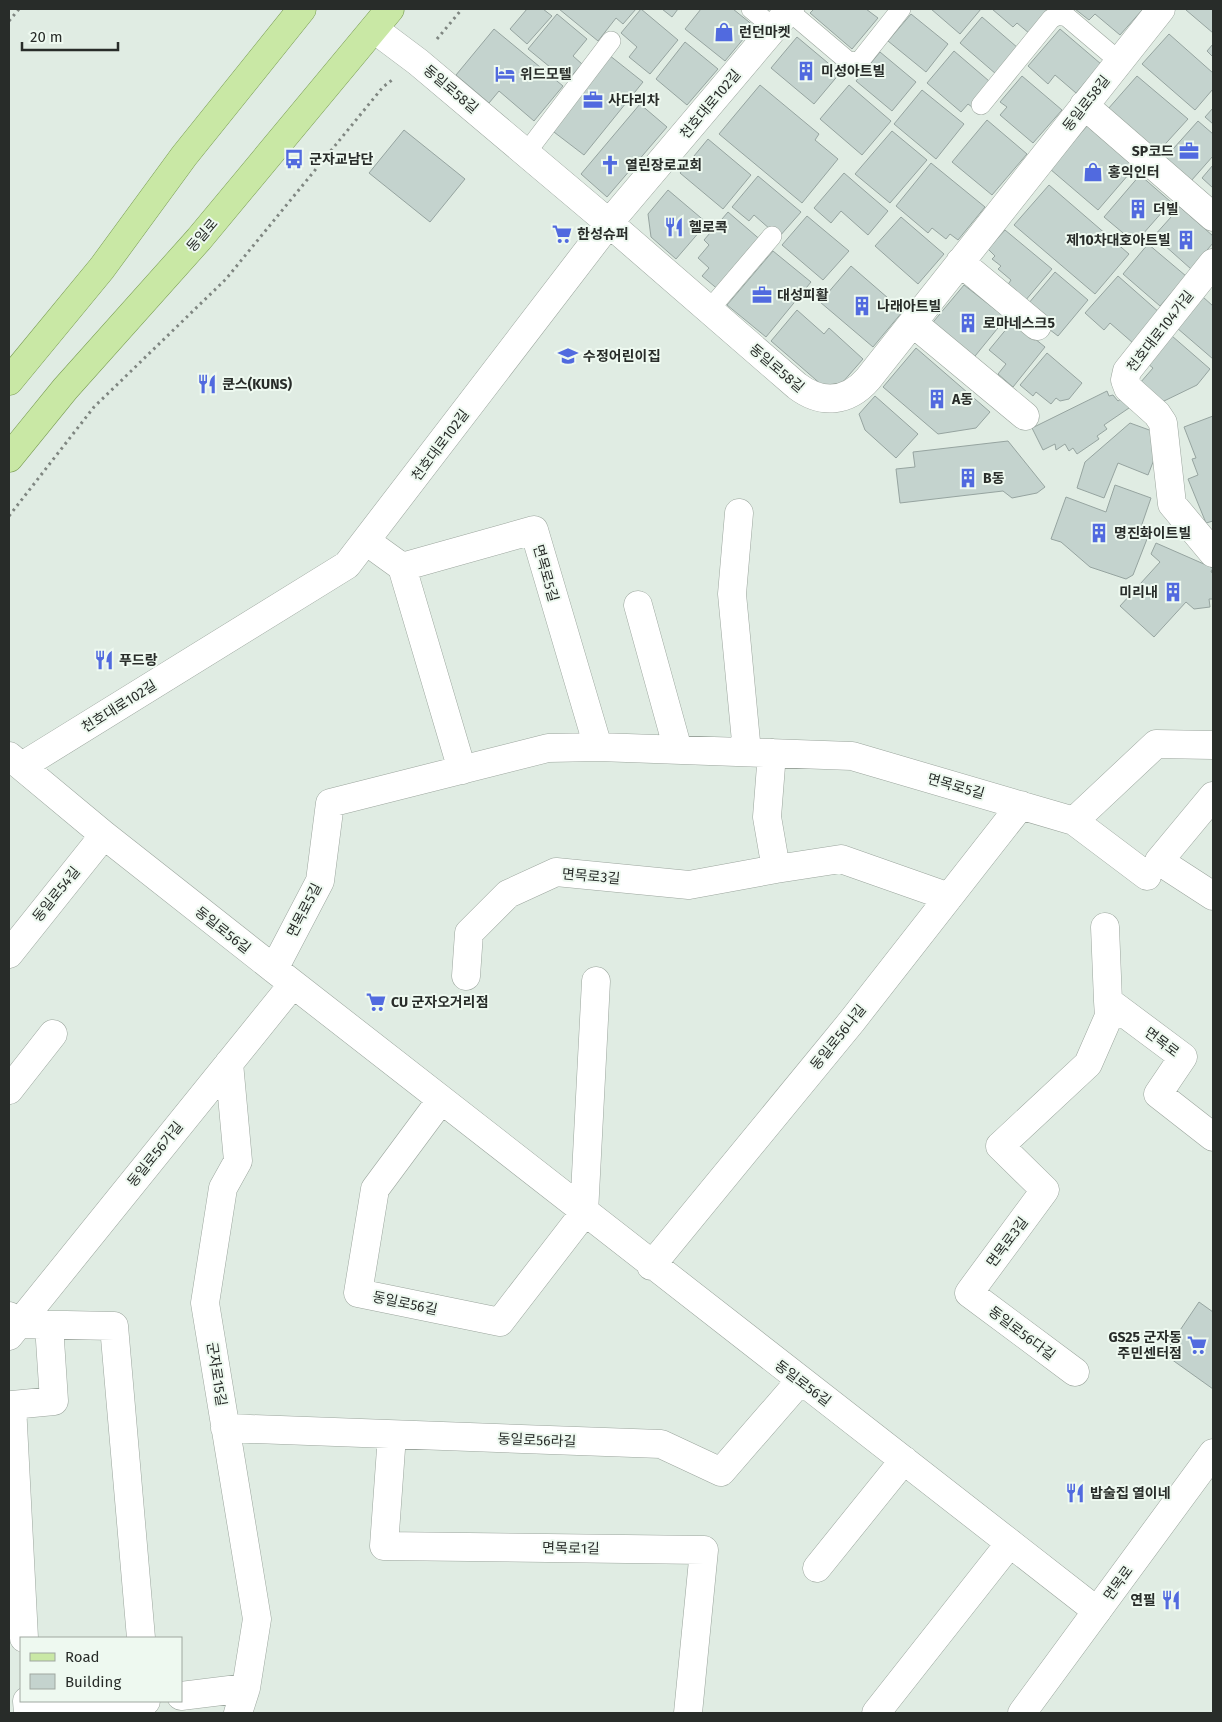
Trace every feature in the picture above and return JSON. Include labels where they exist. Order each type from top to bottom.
[{"type":"main road","points":[[13,367],[102,268],[184,156],[302,9]]},
{"type":"main road","name":"동일로","points":[[9,458],[65,389],[199,239],[382,19]]},
{"type":"street","name":"동일로58길","points":[[382,19],[418,62],[526,152],[797,386],[810,395],[828,398],[848,395],[861,386],[1161,9]]},
{"type":"street","name":"천호대로102길","points":[[13,760],[347,565],[609,223],[784,16]]},
{"type":"street","points":[[1084,105],[1213,217]]},
{"type":"street","points":[[960,262],[1037,326]]},
{"type":"street","name":"천호대로104가길","points":[[1212,548],[1172,504],[1162,420],[1128,388],[1125,380],[1127,370],[1213,263]]},
{"type":"street","points":[[912,323],[1025,416]]},
{"type":"street","points":[[739,513],[732,594],[759,752],[776,869]]},
{"type":"street","name":"면목로5길","points":[[402,567],[534,530],[598,747]]},
{"type":"street","points":[[366,541],[402,567],[462,770]]},
{"type":"street","points":[[638,605],[678,750]]},
{"type":"street","points":[[1074,821],[1156,744],[1213,745]]},
{"type":"street","name":"면목로5길","points":[[283,977],[320,880],[330,803],[548,748],[598,747],[852,756],[1074,821],[1152,868],[1213,896]]},
{"type":"street","name":"동일로56길","points":[[13,760],[283,977],[1097,1612]]},
{"type":"street","points":[[1152,868],[1213,796]]},
{"type":"street","name":"동일로56나길","points":[[652,1266],[846,1028],[1021,805]]},
{"type":"street","name":"동일로54길","points":[[9,954],[104,835]]},
{"type":"street","name":"면목로3길","points":[[466,976],[469,933],[508,894],[556,872],[689,885],[841,859],[949,897]]},
{"type":"street","points":[[1105,927],[1108,1001]]},
{"type":"street","name":"동일로56가길","points":[[12,1325],[228,1063],[283,977]]},
{"type":"street","points":[[584,1213],[596,981]]},
{"type":"street","name":"면목로3길","points":[[969,1293],[1046,1190],[1000,1146],[1088,1064],[1109,1016],[1108,1001]]},
{"type":"street","name":"면목로","points":[[1108,1001],[1183,1057],[1158,1094],[1213,1137]]},
{"type":"street","points":[[9,1090],[53,1034]]},
{"type":"street","name":"군자로15길","points":[[182,1696],[242,1701],[256,1619],[205,1303],[223,1188],[238,1161],[228,1063]]},
{"type":"street","name":"동일로56길","points":[[441,1100],[374,1189],[358,1293],[500,1322],[584,1213]]},
{"type":"street","name":"동일로56다길","points":[[969,1293],[1075,1372]]},
{"type":"street","name":"동일로56가길","points":[[12,1325],[114,1326],[141,1637]]},
{"type":"street","points":[[24,1637],[12,1405],[54,1401],[50,1325]]},
{"type":"street","name":"동일로56라길","points":[[225,1428],[392,1436],[661,1444],[720,1472],[800,1381]]},
{"type":"street","name":"면목로1길","points":[[392,1436],[384,1546],[704,1550],[688,1713]]},
{"type":"street","name":"면목로","points":[[1022,1713],[1213,1453]]},
{"type":"street","points":[[817,1568],[904,1460]]},
{"type":"street","points":[[876,1713],[1010,1543]]},
{"type":"street","points":[[46,1713],[138,1702]]},
{"type":"street","points":[[856,1713],[859,1708],[867,1713]]},
{"type":"lane","points":[[750,9],[784,16],[848,62],[853,63],[859,62],[901,9]]},
{"type":"lane","name":"동일로58길","points":[[981,106],[1051,19],[1058,15],[1067,17],[1119,61]]},
{"type":"lane","points":[[526,152],[611,41]]},
{"type":"lane","points":[[709,310],[772,236]]},
{"type":"path","points":[[9,21],[20,9]]},
{"type":"path","points":[[9,516],[94,407],[226,279],[383,86],[418,62],[462,9]]},
{"type":"building","points":[[527,9],[543,9],[552,16],[527,44],[510,29]]},
{"type":"building","points":[[559,9],[636,9],[623,24],[616,18],[598,41]]},
{"type":"building","points":[[641,9],[678,40],[650,74],[629,57],[637,47],[621,33]]},
{"type":"building","points":[[662,9],[678,9],[672,17]]},
{"type":"building","points":[[701,9],[733,9],[754,26],[725,61],[685,29]]},
{"type":"building","points":[[814,9],[866,9],[878,18],[852,49],[810,13]]},
{"type":"building","points":[[931,9],[981,9],[960,34]]},
{"type":"building","points":[[992,9],[1052,9],[1030,34],[1017,23],[1013,27]]},
{"type":"building","points":[[1075,9],[1143,9],[1120,35],[1095,14],[1089,20]]},
{"type":"building","points":[[1213,9],[1213,33],[1186,10]]},
{"type":"building","points":[[557,14],[587,39],[573,56],[582,64],[567,81],[528,49]]},
{"type":"building","points":[[911,14],[948,44],[926,72],[888,41]]},
{"type":"building","points":[[982,17],[1018,48],[996,74],[960,43]]},
{"type":"building","points":[[494,29],[563,86],[534,121],[499,91],[489,103],[456,75]]},
{"type":"building","points":[[1060,29],[1101,64],[1076,93],[1055,75],[1048,84],[1028,66]]},
{"type":"building","points":[[1169,34],[1213,73],[1213,89],[1195,110],[1142,64]]},
{"type":"building","name":"미성아트빌","points":[[797,37],[840,73],[814,104],[771,68]]},
{"type":"building","points":[[685,42],[718,69],[687,105],[656,79]]},
{"type":"building","points":[[1213,44],[1213,57],[1207,51]]},
{"type":"building","points":[[954,51],[989,81],[983,94],[972,107],[968,104],[961,112],[927,83]]},
{"type":"building","points":[[880,52],[916,82],[892,111],[856,81]]},
{"type":"building","points":[[609,55],[643,82],[584,155],[550,129]]},
{"type":"building","points":[[1022,76],[1062,110],[1033,143],[1000,115],[1007,107],[1000,102]]},
{"type":"building","points":[[1137,76],[1188,119],[1158,152],[1108,109]]},
{"type":"building","points":[[760,85],[819,134],[815,140],[838,159],[802,203],[719,134]]},
{"type":"building","points":[[849,85],[891,121],[862,155],[820,119]]},
{"type":"building","points":[[922,90],[964,124],[936,159],[894,124]]},
{"type":"building","points":[[640,104],[667,127],[607,197],[581,174]]},
{"type":"building","points":[[1213,108],[1213,124],[1205,117]]},
{"type":"building","points":[[987,120],[1027,154],[992,195],[952,162]]},
{"type":"building","points":[[1198,121],[1213,134],[1213,156],[1191,181],[1165,158]]},
{"type":"building","points":[[1087,126],[1135,167],[1098,210],[1050,169]]},
{"type":"building","points":[[404,130],[465,179],[430,222],[369,173]]},
{"type":"building","points":[[892,131],[927,160],[890,203],[855,174]]},
{"type":"building","points":[[708,139],[751,175],[723,209],[680,173]]},
{"type":"building","points":[[931,163],[985,207],[958,240],[950,234],[946,239],[932,228],[928,233],[896,206]]},
{"type":"building","points":[[1213,165],[1213,188],[1202,178]]},
{"type":"building","points":[[844,173],[888,211],[868,235],[841,211],[831,223],[814,208]]},
{"type":"building","name":"더빌","points":[[1140,175],[1171,202],[1135,243],[1104,217]]},
{"type":"building","points":[[758,176],[801,212],[779,237],[754,215],[749,221],[732,207]]},
{"type":"building","points":[[1049,185],[1129,254],[1095,294],[1014,225]]},
{"type":"building","points":[[668,190],[707,223],[676,259],[651,237],[648,214]]},
{"type":"building","name":"제10차대호아트빌","points":[[1180,207],[1213,236],[1213,243],[1191,269],[1154,236]]},
{"type":"building","points":[[728,212],[763,242],[720,291],[702,276],[709,268],[698,258],[709,245],[704,240]]},
{"type":"building","points":[[807,216],[849,251],[823,280],[782,245]]},
{"type":"building","points":[[901,217],[944,254],[918,284],[875,246]]},
{"type":"building","points":[[1005,230],[1052,269],[1025,301],[1007,286],[1011,280],[998,269],[1001,266],[992,259],[995,256],[988,249]]},
{"type":"building","points":[[1148,244],[1186,276],[1160,306],[1123,274]]},
{"type":"building","points":[[773,251],[811,282],[766,337],[727,305]]},
{"type":"building","name":"나래아트빌","points":[[851,266],[903,311],[873,347],[820,302]]},
{"type":"building","points":[[1055,272],[1088,300],[1058,336],[1041,323],[1028,304]]},
{"type":"building","points":[[1118,276],[1160,313],[1133,343],[1110,323],[1104,330],[1085,313]]},
{"type":"building","name":"로마네스크5","points":[[964,285],[1006,318],[971,361],[929,327]]},
{"type":"building","points":[[1203,297],[1213,306],[1213,359],[1177,328]]},
{"type":"building","points":[[797,310],[824,334],[829,328],[863,359],[842,383],[823,386],[771,341]]},
{"type":"building","points":[[1013,321],[1045,347],[1013,387],[998,374],[1006,364],[989,350]]},
{"type":"building","points":[[1172,336],[1210,369],[1197,385],[1162,402],[1140,383],[1153,368],[1148,364]]},
{"type":"building","name":"A동","points":[[916,348],[990,412],[976,428],[938,434],[883,387]]},
{"type":"building","points":[[1047,353],[1082,383],[1069,399],[1060,401],[1056,398],[1051,404],[1036,392],[1033,396],[1020,385]]},
{"type":"building","points":[[1107,391],[1109,396],[1113,395],[1118,401],[1122,398],[1129,408],[1104,425],[1107,429],[1097,436],[1099,439],[1077,454],[1073,448],[1069,451],[1065,444],[1056,450],[1055,444],[1043,450],[1032,428]]},
{"type":"building","points":[[875,396],[918,434],[896,458],[865,430],[859,414]]},
{"type":"building","points":[[1213,416],[1213,521],[1206,523],[1188,479],[1198,475],[1192,459],[1196,458],[1184,427]]},
{"type":"building","points":[[1130,423],[1152,431],[1155,457],[1148,475],[1118,463],[1104,498],[1077,488],[1085,462]]},
{"type":"building","name":"B동","points":[[1008,441],[1045,487],[1037,493],[1012,498],[1003,491],[900,503],[896,469],[915,467],[913,452]]},
{"type":"building","name":"명진화이트빌","points":[[1115,485],[1151,498],[1141,527],[1147,539],[1133,575],[1126,579],[1090,567],[1061,542],[1051,539],[1066,497],[1106,512]]},
{"type":"building","name":"미리내","points":[[1156,543],[1213,568],[1211,572],[1213,573],[1213,599],[1209,599],[1210,607],[1194,609],[1186,602],[1154,637],[1120,606],[1160,562],[1151,554]]},
{"type":"building","points":[[1199,1302],[1213,1312],[1213,1389],[1164,1354]]},
{"type":"place","name":"런던마켓","points":[[724,32]]},
{"type":"place","name":"미성아트빌","points":[[806,71]]},
{"type":"place","name":"위드모텔","points":[[505,74]]},
{"type":"place","name":"사다리차","points":[[593,100]]},
{"type":"place","name":"SP코드","points":[[1189,151]]},
{"type":"place","name":"군자교남단","points":[[294,159]]},
{"type":"place","name":"열린장로교회","points":[[610,165]]},
{"type":"place","name":"홍익인터","points":[[1093,172]]},
{"type":"place","name":"더빌","points":[[1138,209]]},
{"type":"place","name":"헬로콕","points":[[674,227]]},
{"type":"place","name":"한성슈퍼","points":[[562,234]]},
{"type":"place","name":"제10차대호아트빌","points":[[1186,240]]},
{"type":"place","name":"대성피활","points":[[762,295]]},
{"type":"place","name":"나래아트빌","points":[[862,306]]},
{"type":"place","name":"로마네스크5","points":[[968,323]]},
{"type":"place","name":"수정어린이집","points":[[568,356]]},
{"type":"place","name":"쿤스(KUNS)","points":[[207,384]]},
{"type":"place","name":"A동","points":[[937,399]]},
{"type":"place","name":"B동","points":[[968,478]]},
{"type":"place","name":"명진화이트빌","points":[[1099,533]]},
{"type":"place","name":"미리내","points":[[1173,592]]},
{"type":"place","name":"푸드랑","points":[[104,660]]},
{"type":"place","name":"CU 군자오거리점","points":[[376,1002]]},
{"type":"place","name":"GS25 군자동 주민센터점","points":[[1197,1345]]},
{"type":"place","name":"밥술집 열이네","points":[[1075,1493]]},
{"type":"place","name":"연필","points":[[1171,1600]]}]
